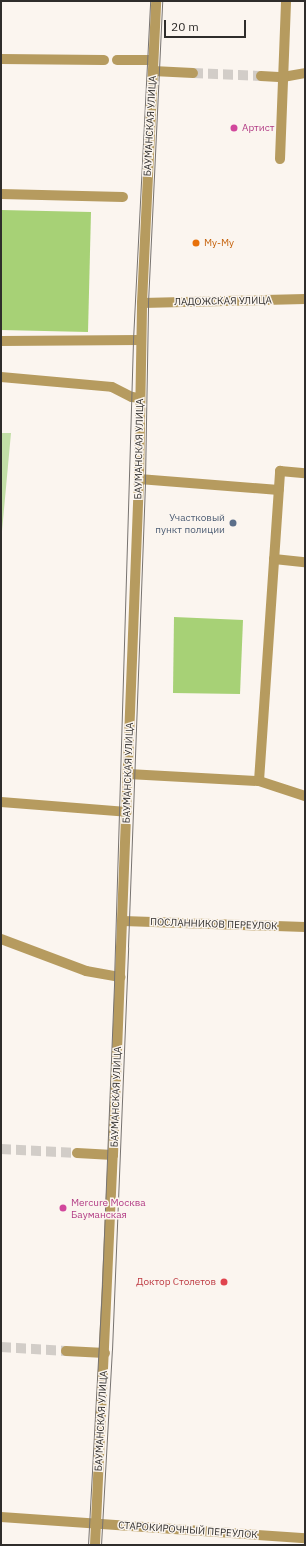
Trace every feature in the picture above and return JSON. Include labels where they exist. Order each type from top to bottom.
[{"type":"street","name":"БАУМАНСКАЯ УЛИЦА","points":[[94,1545],[105,1353],[123,921],[139,479],[140,340],[156,1]]},
{"type":"street","points":[[280,159],[286,1]]},
{"type":"street","points":[[1,59],[104,60]]},
{"type":"street","points":[[117,60],[153,60]]},
{"type":"street","points":[[153,71],[193,73]]},
{"type":"street","points":[[261,76],[283,77],[305,73]]},
{"type":"street","points":[[1,194],[123,197]]},
{"type":"street","name":"ЛАДОЖСКАЯ УЛИЦА","points":[[142,303],[305,299]]},
{"type":"street","points":[[1,340],[140,340]]},
{"type":"street","points":[[1,377],[112,387],[132,397],[140,398]]},
{"type":"street","points":[[259,781],[280,471],[305,473]]},
{"type":"street","points":[[139,479],[279,490]]},
{"type":"street","points":[[274,559],[305,562]]},
{"type":"street","points":[[128,774],[259,781],[305,796]]},
{"type":"street","points":[[1,802],[127,812]]},
{"type":"street","name":"ПОСЛАННИКОВ ПЕРЕУЛОК","points":[[123,921],[305,927]]},
{"type":"street","points":[[1,939],[86,971],[120,977]]},
{"type":"street","points":[[77,1153],[113,1154]]},
{"type":"street","points":[[66,1351],[105,1353]]},
{"type":"street","name":"СТАРОКИРОЧНЫЙ ПЕРЕУЛОК","points":[[1,1517],[305,1538]]},
{"type":"green space","points":[[1,210],[91,212],[88,332],[1,330]]},
{"type":"green space","points":[[1,433],[11,433],[1,542]]},
{"type":"green space","points":[[174,617],[243,620],[240,694],[173,693]]},
{"type":"tunnel","points":[[193,73],[261,76]]},
{"type":"tunnel","points":[[1,1149],[77,1153]]},
{"type":"tunnel","points":[[1,1347],[66,1351]]},
{"type":"tram line","points":[[88,1545],[102,1284],[114,981],[133,340],[150,1]]},
{"type":"tram line","points":[[101,1545],[112,1350],[128,947],[145,480],[148,303],[162,1]]},
{"type":"place","name":"Артист","points":[[234,128]]},
{"type":"place","name":"Му-Му","points":[[196,243]]},
{"type":"place","name":"Участковый пункт полиции","points":[[233,523]]},
{"type":"place","name":"Mercure Москва Бауманская","points":[[63,1208]]},
{"type":"place","name":"Доктор Столетов","points":[[224,1282]]}]
